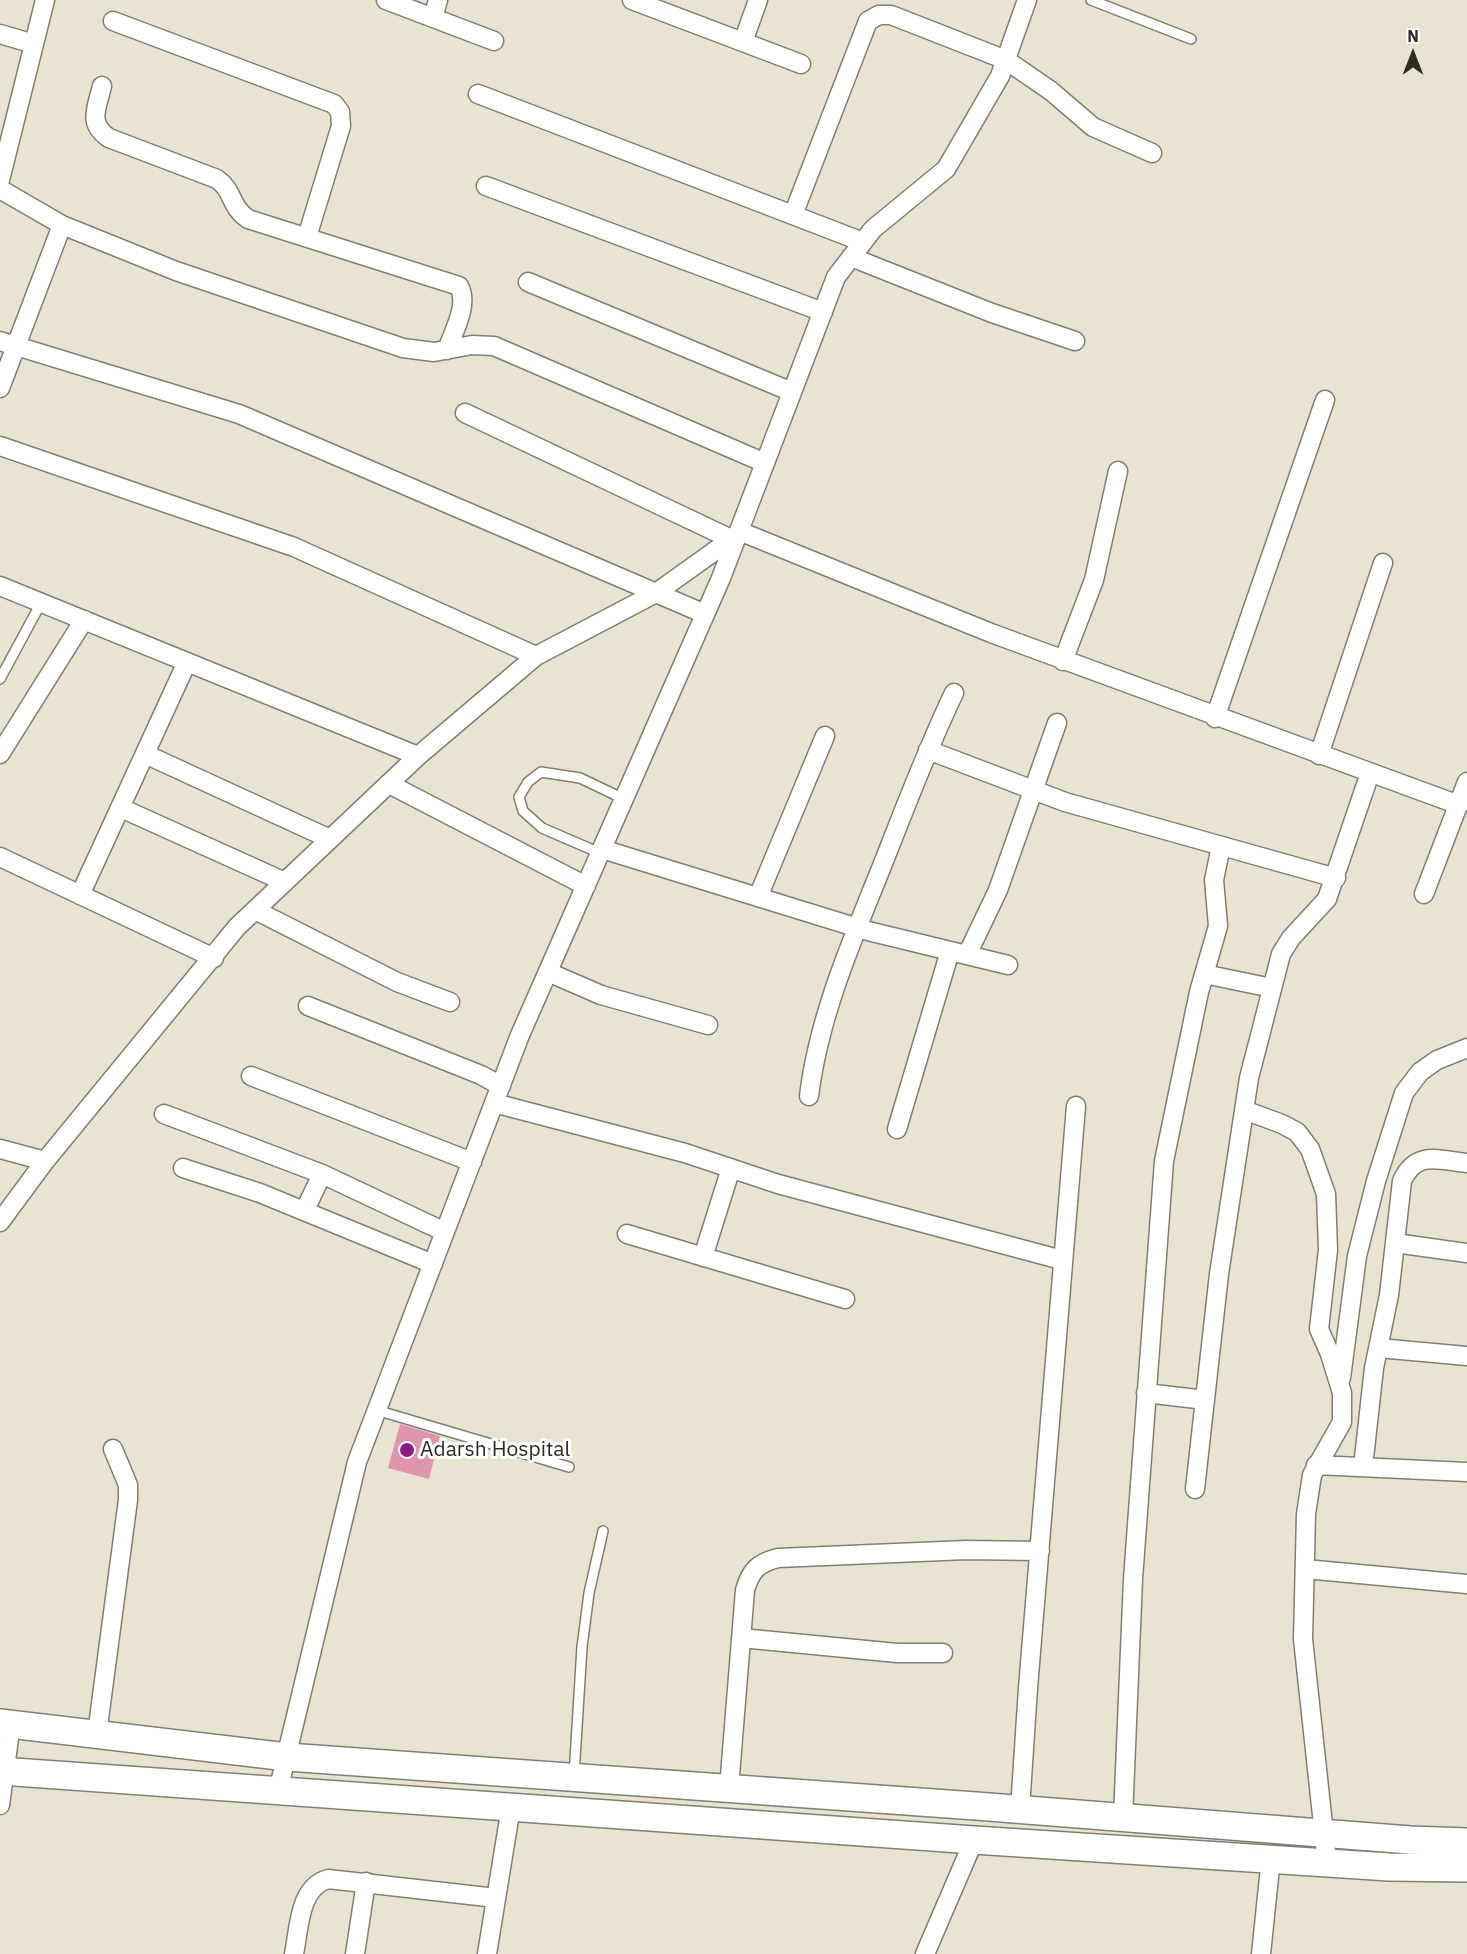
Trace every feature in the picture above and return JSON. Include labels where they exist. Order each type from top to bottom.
[{"type":"main road","points":[[6,1723],[287,1757],[1467,1842]]},
{"type":"main road","points":[[2,1771],[974,1840],[1467,1869]]},
{"type":"street","points":[[0,180],[45,0]]},
{"type":"street","points":[[386,0],[494,41]]},
{"type":"street","points":[[433,18],[438,0]]},
{"type":"street","points":[[632,0],[801,64]]},
{"type":"street","points":[[743,42],[758,0]]},
{"type":"street","points":[[278,1791],[340,1525],[357,1462],[376,1410],[494,1103],[548,972],[705,614],[836,277],[873,229],[946,169],[1000,76],[1027,0]]},
{"type":"street","points":[[793,215],[868,21],[879,15],[891,15],[1006,60],[1051,91],[1093,127],[1152,153]]},
{"type":"street","points":[[113,21],[334,104],[340,112],[341,126],[307,237]]},
{"type":"street","points":[[0,34],[34,44]]},
{"type":"street","points":[[102,86],[95,118],[99,131],[109,138],[217,179],[225,185],[237,211],[248,219],[459,286],[464,294],[462,307],[447,350]]},
{"type":"street","points":[[478,94],[863,242]]},
{"type":"street","points":[[486,186],[823,312]]},
{"type":"street","points":[[0,189],[62,225],[176,271],[403,348],[434,352],[472,345],[494,346],[765,463]]},
{"type":"street","points":[[0,388],[7,344],[62,225]]},
{"type":"street","points":[[851,257],[992,313],[1075,341]]},
{"type":"street","points":[[528,282],[702,352],[792,392]]},
{"type":"street","points":[[7,344],[239,414],[705,614]]},
{"type":"street","points":[[1215,718],[1325,400]]},
{"type":"street","points":[[465,413],[736,535],[1215,718],[1459,805]]},
{"type":"street","points":[[0,446],[294,547],[536,656]]},
{"type":"street","points":[[1063,661],[1094,580],[1118,471]]},
{"type":"street","points":[[0,1222],[45,1161],[184,989],[214,958],[237,927],[388,784],[536,656],[656,593],[736,535]]},
{"type":"street","points":[[1319,755],[1383,563]]},
{"type":"street","points":[[0,586],[418,756]]},
{"type":"street","points":[[0,754],[84,620]]},
{"type":"street","points":[[80,895],[187,662]]},
{"type":"street","points":[[809,1096],[814,1055],[822,1023],[928,750],[954,693]]},
{"type":"street","points":[[897,1129],[959,953],[998,890],[1057,723]]},
{"type":"street","points":[[758,897],[825,736]]},
{"type":"street","points":[[928,750],[1065,802],[1336,878]]},
{"type":"street","points":[[145,754],[330,839]]},
{"type":"street","points":[[1195,1490],[1220,1274],[1249,1078],[1281,954],[1291,939],[1328,899],[1370,773]]},
{"type":"street","points":[[1424,894],[1467,782]]},
{"type":"street","points":[[388,784],[586,886]]},
{"type":"street","points":[[121,808],[285,882]]},
{"type":"street","points":[[1123,1818],[1133,1579],[1164,1161],[1204,974],[1218,926],[1214,880],[1221,846]]},
{"type":"street","points":[[601,851],[857,928],[1008,965]]},
{"type":"street","points":[[0,857],[214,958]]},
{"type":"street","points":[[255,910],[397,982],[450,1002]]},
{"type":"street","points":[[548,972],[601,995],[708,1025]]},
{"type":"street","points":[[1204,974],[1272,988]]},
{"type":"street","points":[[308,1006],[471,1071],[501,1086]]},
{"type":"street","points":[[1340,1386],[1357,1256],[1376,1181],[1404,1093],[1420,1072],[1437,1060],[1467,1048]]},
{"type":"street","points":[[251,1076],[472,1162]]},
{"type":"street","points":[[494,1103],[685,1153],[790,1187],[1062,1260]]},
{"type":"street","points":[[1020,1809],[1076,1106]]},
{"type":"street","points":[[1244,1110],[1297,1132],[1310,1149],[1326,1194],[1328,1250],[1319,1329],[1330,1354],[1343,1405],[1342,1422],[1312,1475],[1306,1514],[1303,1639],[1327,1862]]},
{"type":"street","points":[[164,1114],[322,1174],[445,1232]]},
{"type":"street","points":[[0,1149],[45,1161]]},
{"type":"street","points":[[1364,1467],[1374,1368],[1389,1295],[1402,1181],[1409,1166],[1433,1159],[1467,1163]]},
{"type":"street","points":[[183,1168],[305,1210],[433,1264]]},
{"type":"street","points":[[703,1257],[730,1168]]},
{"type":"street","points":[[305,1210],[322,1174]]},
{"type":"street","points":[[627,1234],[846,1299]]},
{"type":"street","points":[[1395,1243],[1467,1253]]},
{"type":"street","points":[[1379,1348],[1467,1356]]},
{"type":"street","points":[[1146,1393],[1205,1400]]},
{"type":"street","points":[[97,1734],[128,1500],[128,1485],[113,1449]]},
{"type":"street","points":[[1316,1465],[1467,1472]]},
{"type":"street","points":[[729,1788],[745,1590],[750,1575],[761,1562],[778,1558],[966,1550],[1040,1551]]},
{"type":"street","points":[[1305,1569],[1467,1584]]},
{"type":"street","points":[[741,1638],[897,1653],[943,1653]]},
{"type":"street","points":[[0,1805],[6,1723]]},
{"type":"street","points":[[492,1952],[496,1898],[511,1807]]},
{"type":"street","points":[[925,1954],[974,1840]]},
{"type":"street","points":[[1261,1954],[1271,1858]]},
{"type":"street","points":[[294,1954],[306,1899],[312,1887],[328,1879],[496,1898]]},
{"type":"street","points":[[355,1954],[366,1882]]},
{"type":"lane","points":[[1091,0],[1191,39]]},
{"type":"lane","points":[[0,678],[41,603]]},
{"type":"lane","points":[[601,851],[542,828],[523,811],[519,797],[528,782],[541,772],[580,778],[624,799]]},
{"type":"lane","points":[[376,1410],[569,1467]]},
{"type":"lane","points":[[573,1777],[582,1647],[589,1593],[603,1531]]},
{"type":"building","points":[[400,1424],[440,1436],[429,1479],[388,1468]]},
{"type":"place","name":"Adarsh Hospital","points":[[407,1450]]}]
